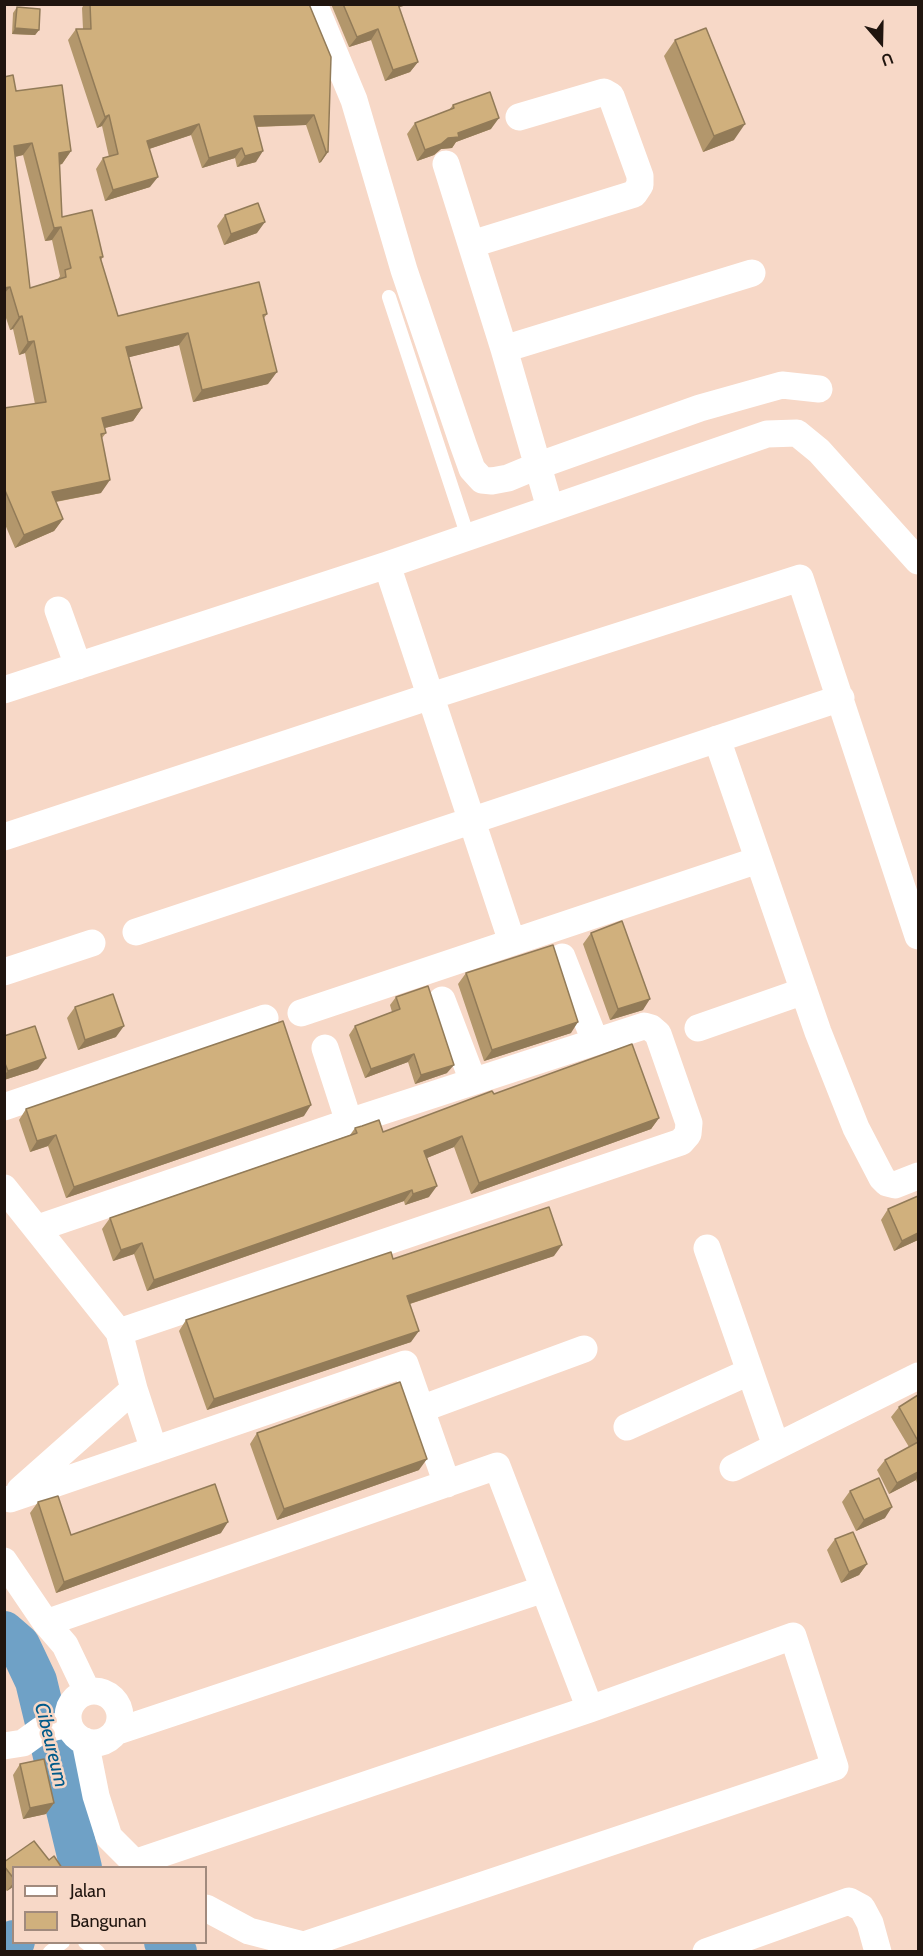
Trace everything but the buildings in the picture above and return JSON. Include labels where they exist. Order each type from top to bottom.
[{"type":"street","points":[[314,4],[354,100],[405,270],[472,469],[482,480],[508,478],[537,465],[700,408],[782,385],[819,389]]},
{"type":"street","points":[[472,244],[634,194],[640,185],[640,176],[615,106],[611,96],[604,92],[519,117]]},
{"type":"street","points":[[446,164],[504,349],[550,508]]},
{"type":"street","points":[[504,349],[752,273]]},
{"type":"street","points":[[4,690],[387,565],[766,434],[797,433],[819,451],[918,561]]},
{"type":"street","points":[[387,565],[512,942]]},
{"type":"street","points":[[4,837],[431,696],[800,578],[918,936]]},
{"type":"street","points":[[58,610],[78,666]]},
{"type":"street","points":[[136,932],[841,698]]},
{"type":"street","points":[[717,739],[804,991],[856,1128],[882,1178],[887,1183],[895,1185],[918,1176]]},
{"type":"street","points":[[301,1013],[758,860]]},
{"type":"street","points":[[4,972],[92,943]]},
{"type":"street","points":[[562,957],[595,1041]]},
{"type":"street","points":[[698,1028],[804,991]]},
{"type":"street","points":[[442,1000],[473,1081]]},
{"type":"street","points":[[4,1107],[265,1018]]},
{"type":"street","points":[[38,1228],[595,1041],[644,1026],[658,1034],[688,1122],[688,1134],[681,1142],[119,1332]]},
{"type":"street","points":[[325,1048],[349,1122]]},
{"type":"street","points":[[4,1188],[119,1332],[134,1389],[154,1450]]},
{"type":"street","points":[[707,1248],[776,1446]]},
{"type":"street","points":[[421,1409],[584,1348]]},
{"type":"street","points":[[7,1501],[405,1364],[447,1484]]},
{"type":"street","points":[[627,1427],[749,1372]]},
{"type":"street","points":[[733,1468],[918,1376]]},
{"type":"street","points":[[7,1501],[134,1389]]},
{"type":"street","points":[[46,1623],[497,1466],[590,1709]]},
{"type":"street","points":[[4,1561],[46,1623],[65,1645],[87,1692]]},
{"type":"street","points":[[4,1746],[145,1721],[544,1589]]},
{"type":"street","points":[[4,1729],[19,1726],[79,1734],[120,1713],[116,1703],[109,1695],[98,1691],[87,1692],[73,1701],[68,1716],[79,1734],[110,1837],[137,1865],[590,1709],[793,1636],[835,1767],[300,1946]]},
{"type":"street","points":[[706,1952],[849,1901],[862,1908],[870,1923],[878,1952]]},
{"type":"street","points":[[207,1909],[249,1932],[332,1952]]},
{"type":"lane","points":[[389,297],[468,537]]},
{"type":"waterway","name":"Cibeureum","points":[[4,1632],[19,1645],[36,1681],[81,1866]]},
{"type":"waterway","points":[[4,1948],[12,1942]]},
{"type":"waterway","name":"Cibeureum","points":[[167,1944],[176,1952]]}]
